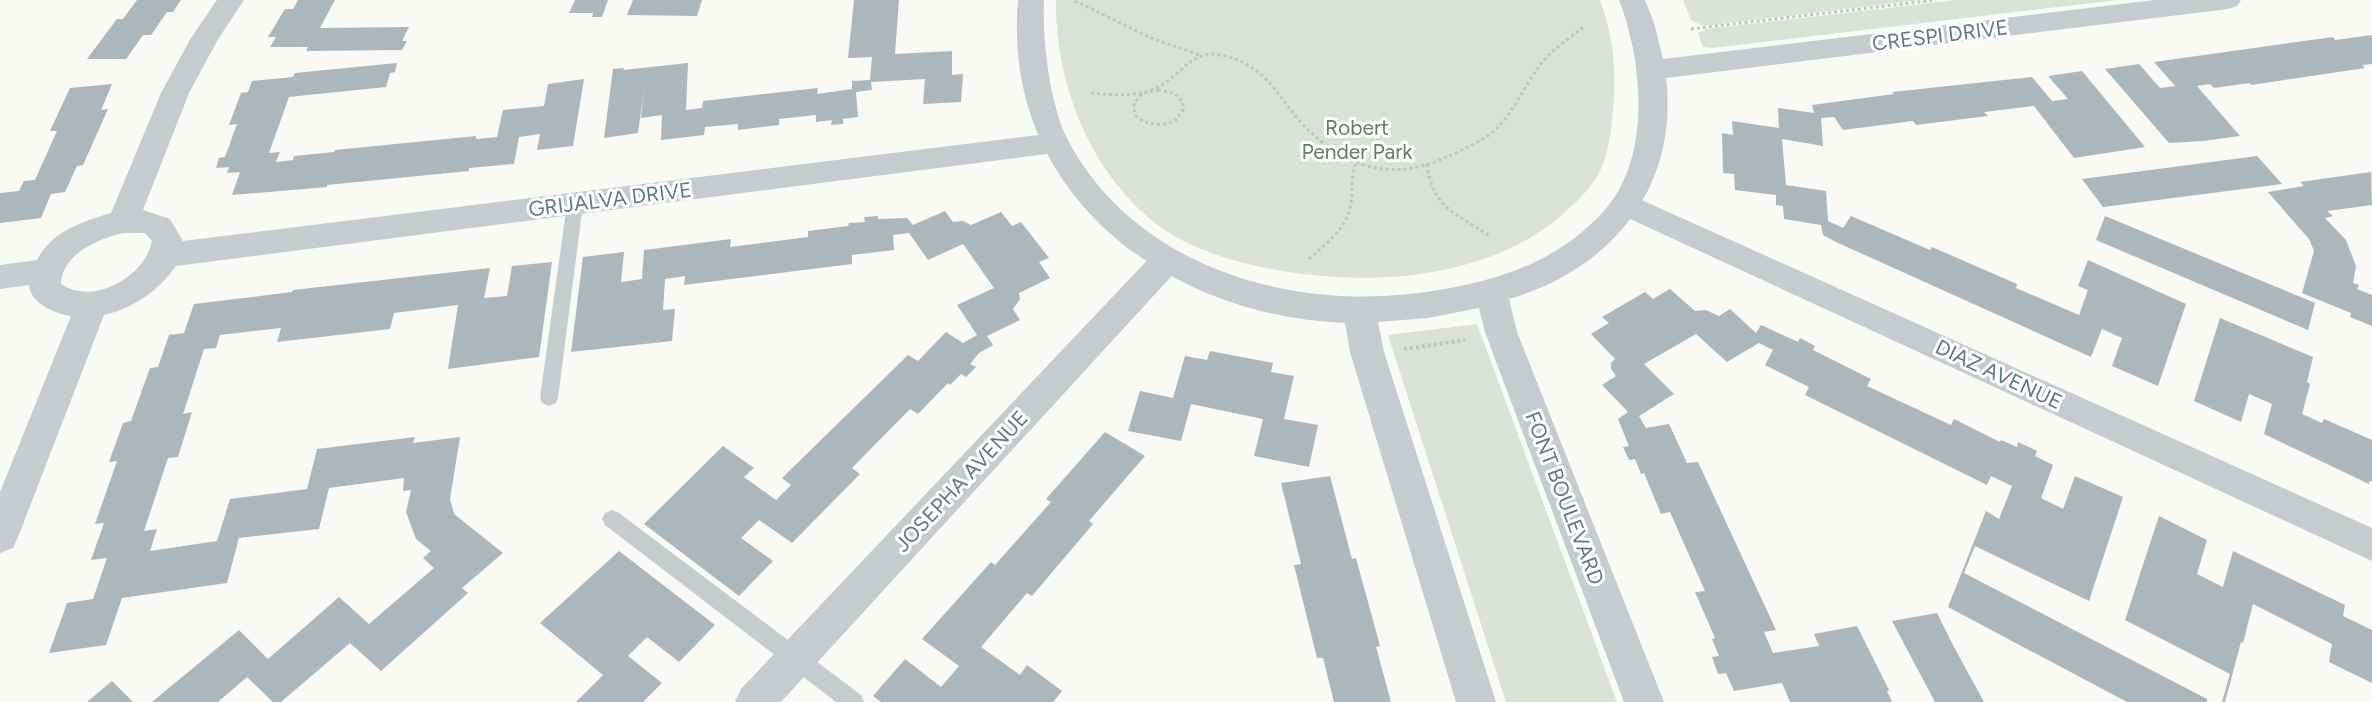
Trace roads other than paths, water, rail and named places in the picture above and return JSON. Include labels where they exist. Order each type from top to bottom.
[{"type":"street","points":[[123,221],[175,93],[205,38],[231,0]]},
{"type":"street","points":[[1031,0],[1031,49],[1042,105],[1054,143],[1072,173],[1096,205],[1124,231],[1167,260],[1242,292],[1302,307],[1359,310],[1392,309],[1460,301],[1492,293],[1533,279],[1567,262],[1601,234],[1626,204],[1641,178],[1654,124],[1651,70],[1638,13],[1632,0]]},
{"type":"street","name":"CRESPI DRIVE","points":[[1651,70],[2228,0]]},
{"type":"street","name":"GRIJALVA DRIVE","points":[[166,255],[1054,143]]},
{"type":"street","name":"DIAZ AVENUE","points":[[1626,204],[2372,545]]},
{"type":"street","points":[[123,221],[145,222],[159,228],[167,238],[166,255],[156,272],[138,288],[114,300],[90,306],[69,306],[54,300],[45,290],[47,271],[60,252],[78,237],[99,227],[123,221]]},
{"type":"street","name":"JOSEPHA AVENUE","points":[[754,702],[1167,260]]},
{"type":"street","points":[[0,277],[47,271]]},
{"type":"street","name":"FONT BOULEVARD","points":[[1492,293],[1504,338],[1644,702]]},
{"type":"street","points":[[0,537],[90,306]]},
{"type":"street","points":[[1359,310],[1368,352],[1476,702]]},
{"type":"lane","points":[[549,398],[575,204]]},
{"type":"lane","points":[[612,519],[853,702]]},
{"type":"park label","name":"Robert Pender Park","points":[[1357,139]]}]
